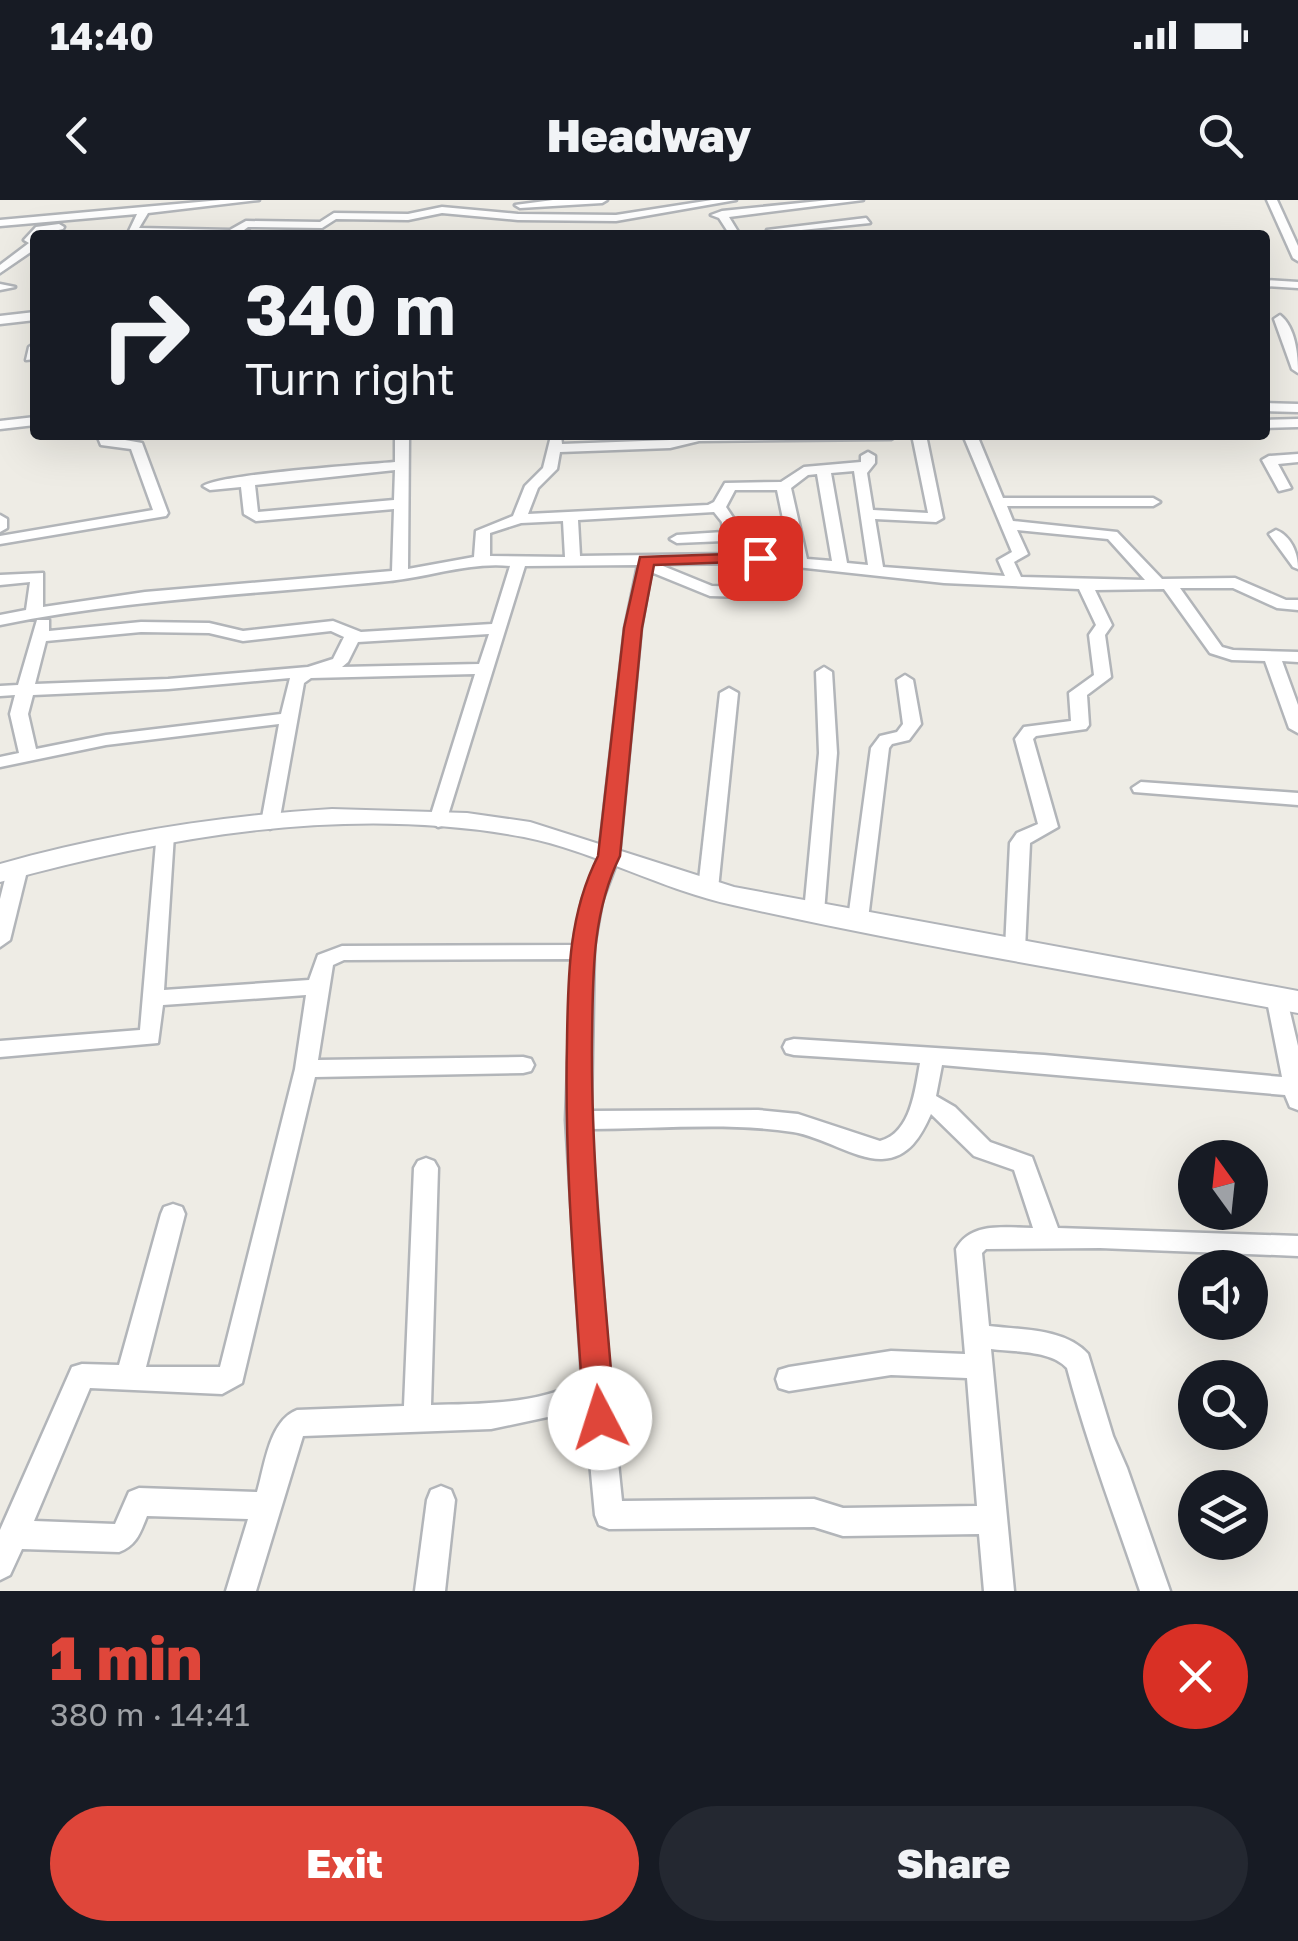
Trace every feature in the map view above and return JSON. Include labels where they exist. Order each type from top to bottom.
[{"type":"street","points":[[0,223],[176,204],[254,200]]},
{"type":"street","points":[[490,212],[504,206],[602,200]]},
{"type":"street","points":[[237,230],[246,224],[326,225],[338,216],[408,217],[451,209],[518,217],[616,218],[731,200]]},
{"type":"street","points":[[692,220],[809,202],[858,200]]},
{"type":"street","points":[[1272,200],[1292,228],[1298,258]]},
{"type":"street","points":[[846,201],[874,230]]},
{"type":"street","points":[[133,230],[144,210]]},
{"type":"street","points":[[722,214],[732,230]]},
{"type":"street","points":[[772,230],[866,221]]},
{"type":"street","points":[[39,230],[91,227]]},
{"type":"street","points":[[0,270],[30,247]]},
{"type":"street","points":[[1270,284],[1298,285]]},
{"type":"street","points":[[0,320],[30,317]]},
{"type":"street","points":[[1270,319],[1298,320]]},
{"type":"street","points":[[1280,320],[1298,369]]},
{"type":"street","points":[[1270,407],[1298,408]]},
{"type":"street","points":[[0,425],[30,422]]},
{"type":"street","points":[[1270,424],[1298,423]]},
{"type":"street","points":[[0,540],[161,513],[138,446],[105,440]]},
{"type":"street","points":[[400,575],[402,440]]},
{"type":"street","points":[[520,519],[532,486],[550,470],[557,442],[670,444],[687,440]]},
{"type":"street","points":[[864,440],[869,460],[860,473],[876,570]]},
{"type":"street","points":[[866,514],[936,518],[920,440]]},
{"type":"street","points":[[972,440],[1020,554],[1006,560],[1015,582]]},
{"type":"street","points":[[1284,488],[1269,460],[1298,458]]},
{"type":"street","points":[[210,486],[403,465]]},
{"type":"street","points":[[718,507],[730,486],[783,486],[795,482],[799,472],[866,466]]},
{"type":"street","points":[[823,469],[840,566]]},
{"type":"street","points":[[248,481],[251,514],[256,516],[402,504]]},
{"type":"street","points":[[783,486],[800,562]]},
{"type":"street","points":[[998,502],[1153,502]]},
{"type":"street","points":[[482,558],[486,528],[520,519],[718,507]]},
{"type":"street","points":[[718,507],[728,518],[733,558]]},
{"type":"street","points":[[673,511],[681,560]]},
{"type":"street","points":[[570,516],[573,561]]},
{"type":"street","points":[[0,520],[0,528]]},
{"type":"street","points":[[1008,525],[1112,535],[1164,584],[1216,650],[1298,656]]},
{"type":"street","points":[[1276,534],[1298,564]]},
{"type":"street","points":[[677,539],[731,536]]},
{"type":"street","points":[[0,620],[40,612],[400,575],[482,558],[519,562],[646,562],[733,558],[1015,582],[1235,584],[1283,605],[1298,604]]},
{"type":"street","points":[[438,821],[519,562]]},
{"type":"street","points":[[646,562],[710,591],[780,593]]},
{"type":"street","points":[[646,562],[633,628],[609,856],[596,883],[581,952],[578,1120],[609,1516],[814,1514],[843,1522],[991,1520]]},
{"type":"street","points":[[0,580],[38,576],[40,637],[23,690],[20,714],[28,755]]},
{"type":"street","points":[[1014,949],[1020,844],[1024,838],[1048,827],[1024,739],[1030,731],[1080,725],[1078,693],[1103,678],[1097,635],[1104,624],[1085,585]]},
{"type":"street","points":[[40,637],[142,627],[209,628],[243,636],[333,626],[342,627],[352,636],[499,628]]},
{"type":"street","points":[[270,822],[296,682],[305,674],[340,662],[352,636]]},
{"type":"street","points":[[1271,656],[1298,728]]},
{"type":"street","points":[[0,691],[305,674],[487,669]]},
{"type":"street","points":[[814,912],[828,754],[824,672]]},
{"type":"street","points":[[858,919],[880,748],[886,740],[903,736],[912,724],[905,680]]},
{"type":"street","points":[[708,889],[730,693]]},
{"type":"street","points":[[0,762],[136,736],[289,718]]},
{"type":"street","points":[[1141,788],[1298,800]]},
{"type":"street","points":[[0,940],[9,870],[67,853],[164,835],[270,822],[438,821],[530,830],[708,889],[1288,999],[1296,1094],[934,1056],[794,1047]]},
{"type":"street","points":[[0,1049],[149,1038],[164,835]]},
{"type":"street","points":[[0,1565],[76,1381],[90,1374],[222,1382],[232,1374],[306,1069],[325,960],[342,953],[581,952]]},
{"type":"street","points":[[153,998],[318,987]]},
{"type":"street","points":[[578,1120],[784,1121],[880,1150],[893,1150],[902,1144],[920,1113],[934,1056]]},
{"type":"street","points":[[306,1069],[523,1065]]},
{"type":"street","points":[[923,1099],[947,1114],[982,1149],[1024,1164],[1049,1239]]},
{"type":"street","points":[[417,1418],[426,1168]]},
{"type":"street","points":[[130,1376],[174,1214]]},
{"type":"street","points":[[1000,1591],[976,1336],[969,1248],[972,1244],[980,1240],[1049,1239],[1298,1246]]},
{"type":"street","points":[[976,1336],[1050,1345],[1070,1352],[1080,1362],[1099,1437],[1155,1591]]},
{"type":"street","points":[[789,1379],[891,1362],[979,1367]]},
{"type":"street","points":[[241,1591],[290,1429],[297,1424],[491,1416],[574,1400],[596,1385]]},
{"type":"street","points":[[430,1591],[441,1500]]},
{"type":"street","points":[[13,1534],[119,1538],[126,1534],[140,1502],[267,1506]]},
{"type":"route","points":[[600,1418],[578,1120],[581,952],[596,883],[609,856],[633,628],[646,560],[760,558]]}]
